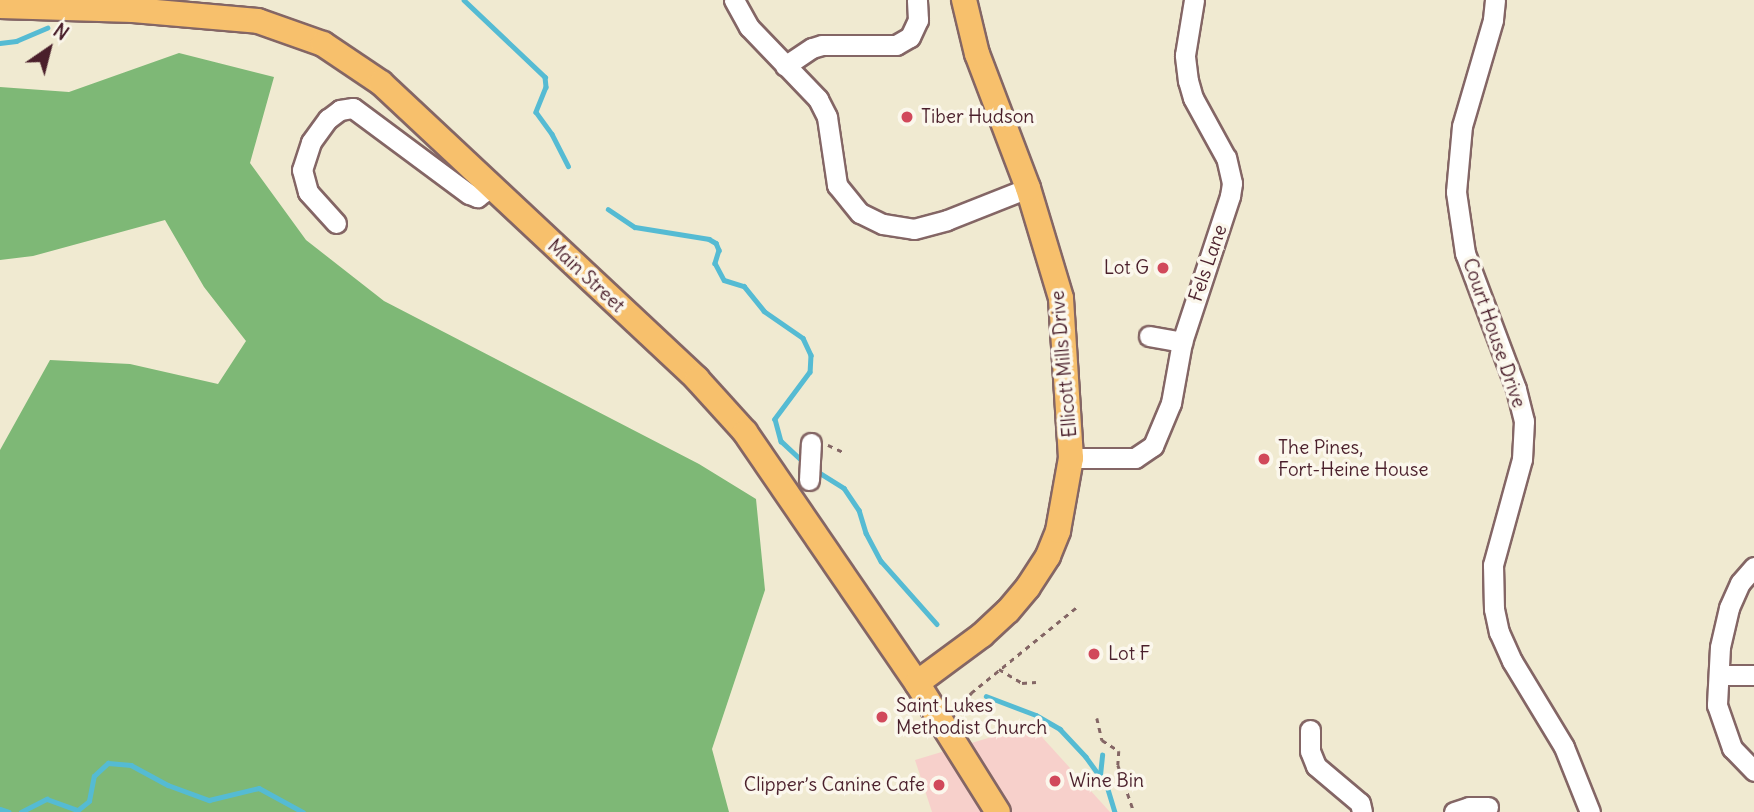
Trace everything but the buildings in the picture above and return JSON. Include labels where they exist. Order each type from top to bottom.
[{"type":"main road","name":"Ellicott Mills Drive","points":[[917,683],[982,635],[1008,611],[1028,587],[1048,556],[1058,531],[1071,458],[1061,298],[1028,188],[977,54],[964,0]]},
{"type":"main road","name":"Main Street","points":[[0,6],[135,5],[258,21],[323,44],[381,83],[697,379],[745,432],[917,683],[998,812]]},
{"type":"street","points":[[734,0],[749,27],[818,99],[827,117],[837,185],[846,199],[873,221],[914,229],[931,226],[1028,188]]},
{"type":"street","points":[[785,66],[812,48],[822,45],[896,45],[910,37],[918,20],[917,0]]},
{"type":"street","name":"Fels Lane","points":[[1071,458],[1135,458],[1153,446],[1171,402],[1182,342],[1225,216],[1232,183],[1226,158],[1193,98],[1188,80],[1185,55],[1194,0]]},
{"type":"street","name":"Court House Drive","points":[[1495,0],[1493,20],[1462,126],[1457,192],[1465,253],[1516,389],[1524,421],[1522,459],[1493,565],[1494,609],[1499,632],[1512,661],[1564,747],[1590,812]]},
{"type":"street","points":[[336,223],[308,192],[302,170],[311,142],[328,119],[340,110],[353,108],[469,194],[477,197],[491,187]]},
{"type":"street","points":[[1149,336],[1182,342]]},
{"type":"street","points":[[809,480],[811,443]]},
{"type":"street","points":[[1754,567],[1740,583],[1729,608],[1720,647],[1717,705],[1721,723],[1732,748],[1754,771]]},
{"type":"street","points":[[1719,675],[1754,675]]},
{"type":"street","points":[[1310,730],[1310,751],[1315,765],[1360,803],[1362,812]]},
{"type":"street","points":[[1454,812],[1469,807],[1488,807]]},
{"type":"path","points":[[951,715],[999,669],[1078,606]]},
{"type":"path","points":[[999,669],[1022,683],[1036,682]]},
{"type":"path","points":[[1097,718],[1102,740],[1119,751],[1118,765],[1134,812]]},
{"type":"shaded area","points":[[1031,725],[1110,812],[932,812],[915,760]]},
{"type":"green space","points":[[179,53],[274,77],[250,163],[306,240],[384,301],[699,464],[756,499],[765,590],[712,749],[729,812],[0,812],[0,450],[50,360],[130,364],[218,384],[246,341],[204,287],[165,220],[33,256],[0,260],[0,87],[69,92]]},
{"type":"waterway","points":[[464,0],[545,77],[546,87],[536,112],[552,134],[568,166]]},
{"type":"waterway","points":[[0,43],[16,41],[47,28]]},
{"type":"waterway","points":[[608,209],[635,227],[709,239],[716,243],[719,250],[715,263],[724,280],[744,286],[764,311],[803,338],[811,355],[810,372],[775,419],[781,441],[805,463]]},
{"type":"waterway","points":[[815,470],[844,488],[859,510],[866,533],[881,561],[937,624]]},
{"type":"waterway","points":[[986,696],[1036,715],[1060,729],[1086,757],[1107,786],[1115,812]]},
{"type":"waterway","points":[[1100,775],[1102,755]]},
{"type":"waterway","points":[[21,812],[47,799],[78,810],[89,801],[94,776],[108,763],[131,765],[168,785],[209,800],[259,788],[303,812]]},
{"type":"waterway","points":[[0,809],[9,812]]},
{"type":"place","name":"Tiber Hudson","points":[[907,117]]},
{"type":"place","name":"Lot G","points":[[1163,268]]},
{"type":"place","name":"The Pines, Fort-Heine House","points":[[1264,459]]},
{"type":"place","name":"Lot F","points":[[1094,654]]},
{"type":"place","name":"Saint Lukes Methodist Church","points":[[882,717]]},
{"type":"place","name":"Wine Bin","points":[[1055,781]]},
{"type":"place","name":"Clipper’s Canine Cafe","points":[[939,785]]}]
